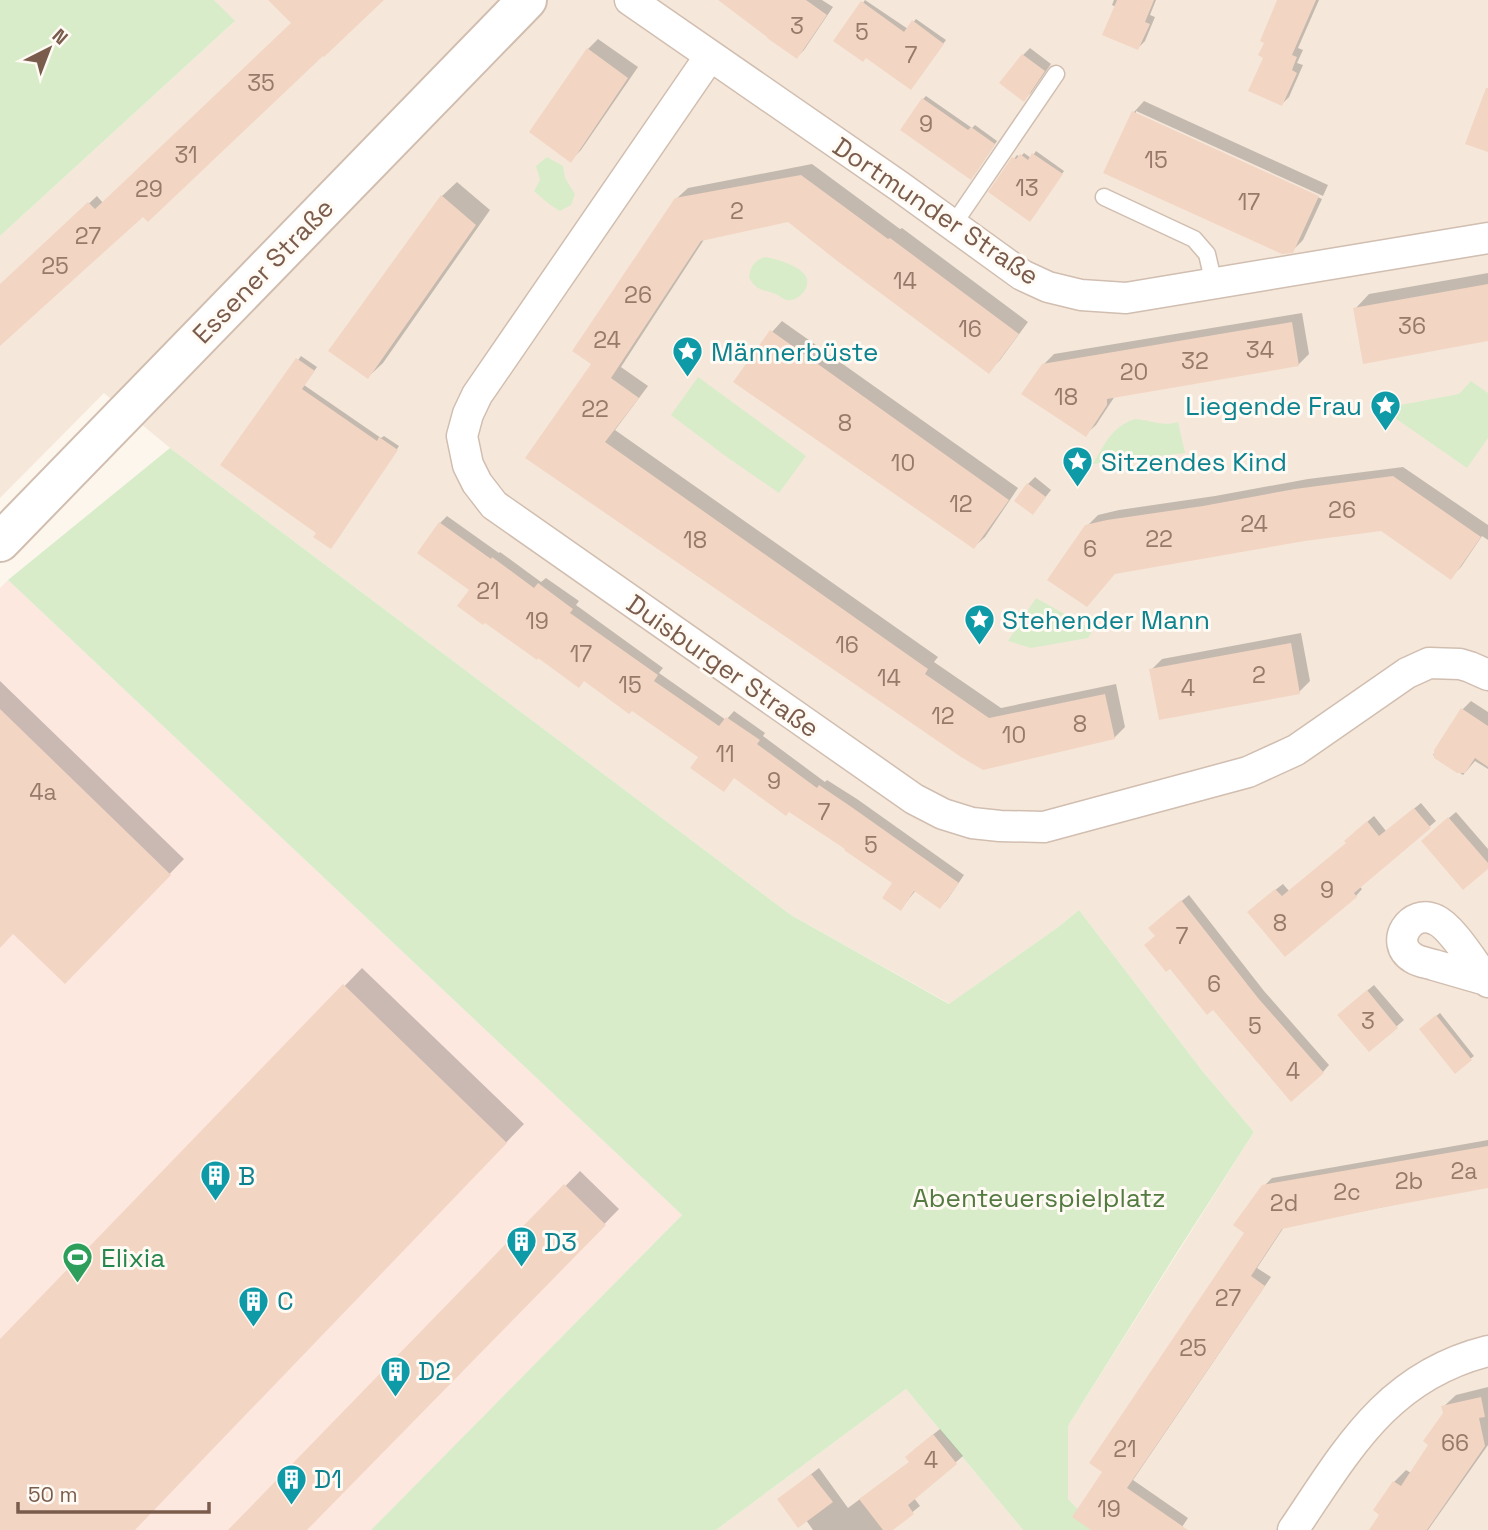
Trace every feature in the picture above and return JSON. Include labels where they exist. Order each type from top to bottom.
[{"type":"street","name":"Essener Straße","points":[[0,542],[527,0]]},
{"type":"street","name":"Dortmunder Straße","points":[[630,0],[900,186],[1022,275],[1048,287],[1082,295],[1126,299],[1488,239]]},
{"type":"street","name":"Duisburger Straße","points":[[710,56],[472,405],[462,436],[468,465],[477,483],[494,505],[914,799],[943,814],[972,823],[1044,827],[1248,772],[1296,750],[1407,673],[1429,663],[1451,663],[1470,667],[1488,676]]},
{"type":"street","points":[[1293,1530],[1351,1445],[1381,1410],[1403,1390],[1427,1375],[1451,1363],[1488,1352]]},
{"type":"lane","points":[[953,225],[1056,74]]},
{"type":"lane","points":[[1104,197],[1194,239],[1207,254],[1213,284]]},
{"type":"shaded area","points":[[214,0],[1488,0],[1488,1530],[1099,1530],[1068,1499],[1068,1426],[1254,1132],[1204,1073],[1079,910],[950,1004],[791,915],[170,448],[104,393],[0,498],[0,236],[234,22]]},
{"type":"shaded area","points":[[8,580],[682,1215],[371,1530],[0,1530],[0,588]]},
{"type":"shaded area","points":[[906,1389],[1023,1530],[716,1530]]},
{"type":"green space","points":[[0,0],[214,0],[235,21],[0,236]]},
{"type":"green space","points":[[547,157],[563,166],[565,178],[575,194],[571,205],[560,211],[534,191],[540,180],[536,166]]},
{"type":"green space","points":[[764,257],[786,263],[802,272],[807,279],[807,287],[802,294],[787,300],[754,285],[749,277],[751,270],[755,262]]},
{"type":"green space","points":[[698,377],[806,456],[779,493],[671,415]]},
{"type":"green space","points":[[1471,381],[1488,393],[1488,438],[1467,468],[1395,418],[1395,406],[1459,394]]},
{"type":"green space","points":[[1135,419],[1162,424],[1178,422],[1185,453],[1093,464],[1114,431]]},
{"type":"green space","name":"Abenteuerspielplatz","points":[[170,448],[791,915],[949,1004],[1079,910],[1204,1073],[1254,1132],[1068,1426],[1068,1499],[1099,1530],[1023,1530],[906,1389],[716,1530],[371,1530],[682,1215],[8,580]]},
{"type":"green space","points":[[1036,598],[1093,630],[1088,638],[1031,648],[1008,641]]},
{"type":"building","points":[[268,0],[384,0],[148,222],[143,217],[0,346],[0,284],[88,202],[95,209],[291,23]]},
{"type":"building","points":[[718,0],[806,0],[827,15],[797,59]]},
{"type":"building","points":[[1117,0],[1154,0],[1145,22],[1150,24],[1138,50],[1102,35]]},
{"type":"building","points":[[1277,0],[1316,0],[1292,55],[1297,57],[1292,70],[1297,73],[1282,106],[1248,91],[1263,58],[1258,55],[1264,43],[1260,41]]},
{"type":"building","points":[[861,1],[904,32],[912,20],[944,44],[911,90],[866,58],[863,62],[833,41]]},
{"type":"building","points":[[587,48],[628,78],[571,163],[529,132]]},
{"type":"building","points":[[1022,54],[1045,71],[1024,102],[999,83]]},
{"type":"building","points":[[1488,88],[1488,152],[1465,144]]},
{"type":"building","points":[[922,98],[968,130],[971,127],[995,144],[971,180],[900,130]]},
{"type":"building","points":[[1132,111],[1319,196],[1293,253],[1282,254],[1103,173]]},
{"type":"building","points":[[1032,153],[1063,174],[1030,222],[988,192],[1012,157],[1016,159],[1020,154],[1028,160]]},
{"type":"building","points":[[801,175],[1019,334],[989,374],[788,222],[701,241],[611,378],[639,398],[605,442],[928,669],[925,674],[989,718],[1105,694],[1115,739],[983,770],[525,458],[591,364],[572,351],[675,198]]},
{"type":"building","points":[[441,195],[476,225],[368,379],[328,351]]},
{"type":"building","points":[[1488,284],[1488,341],[1363,364],[1353,308]]},
{"type":"building","points":[[1292,322],[1299,366],[1107,399],[1107,405],[1086,437],[1021,394],[1042,364]]},
{"type":"building","points":[[770,330],[1009,500],[974,549],[733,382]]},
{"type":"building","points":[[296,358],[315,371],[302,389],[377,441],[379,437],[398,450],[331,549],[313,537],[316,533],[220,465]]},
{"type":"building","points":[[1393,476],[1481,537],[1451,580],[1381,531],[1305,541],[1115,574],[1087,607],[1047,580],[1085,525],[1295,489]]},
{"type":"building","points":[[1027,483],[1046,497],[1033,515],[1014,501]]},
{"type":"building","points":[[439,522],[534,588],[538,583],[573,609],[570,613],[658,675],[654,681],[719,726],[726,717],[760,740],[757,744],[817,788],[819,785],[959,883],[940,909],[914,891],[901,911],[882,898],[892,883],[845,849],[789,812],[786,816],[734,778],[724,792],[690,768],[698,757],[632,711],[629,714],[584,681],[579,688],[457,606],[469,590],[417,553]]},
{"type":"building","points":[[1291,643],[1300,694],[1159,720],[1149,669]]},
{"type":"building","points":[[1461,708],[1488,726],[1488,767],[1475,758],[1465,773],[1457,773],[1434,758],[1434,750]]},
{"type":"building","points":[[0,709],[171,875],[65,984],[13,934],[0,948]]},
{"type":"building","points":[[1414,808],[1431,828],[1354,893],[1357,897],[1285,957],[1247,912],[1275,889],[1282,896],[1346,843],[1344,841],[1367,821],[1379,836]]},
{"type":"building","points":[[1448,817],[1488,863],[1488,869],[1463,890],[1421,841]]},
{"type":"building","points":[[1181,900],[1258,998],[1324,1073],[1291,1102],[1213,1010],[1207,1015],[1170,969],[1166,972],[1144,945],[1155,936],[1148,928]]},
{"type":"building","points":[[343,984],[507,1143],[135,1530],[0,1530],[0,1339]]},
{"type":"building","points":[[1367,990],[1398,1028],[1369,1052],[1337,1015]]},
{"type":"building","points":[[1436,1015],[1472,1060],[1455,1074],[1419,1029]]},
{"type":"building","points":[[1488,1146],[1488,1188],[1282,1229],[1251,1276],[1265,1286],[1127,1488],[1188,1530],[1091,1530],[1072,1517],[1102,1472],[1089,1463],[1244,1233],[1233,1225],[1262,1185]]},
{"type":"building","points":[[564,1184],[606,1225],[307,1530],[228,1530]]},
{"type":"building","points":[[1481,1397],[1485,1417],[1479,1418],[1485,1446],[1427,1530],[1369,1530],[1379,1515],[1373,1510],[1393,1481],[1401,1486],[1428,1445],[1423,1441],[1443,1413],[1441,1406]]},
{"type":"building","points":[[933,1434],[957,1464],[908,1505],[914,1514],[893,1530],[883,1530],[859,1499],[909,1462],[905,1457]]},
{"type":"building","points":[[811,1474],[833,1502],[798,1528],[777,1499]]},
{"type":"place","name":"Männerbüste","points":[[688,379]]},
{"type":"place","name":"Liegende Frau","points":[[1385,433]]},
{"type":"place","name":"Sitzendes Kind","points":[[1078,489]]},
{"type":"place","name":"Stehender Mann","points":[[979,647]]},
{"type":"place","name":"B","points":[[215,1203]]},
{"type":"place","name":"D3","points":[[521,1269]]},
{"type":"place","name":"Elixia","points":[[78,1285]]},
{"type":"place","name":"C","points":[[254,1328]]},
{"type":"place","name":"D2","points":[[395,1398]]},
{"type":"place","name":"D1","points":[[291,1506]]}]
